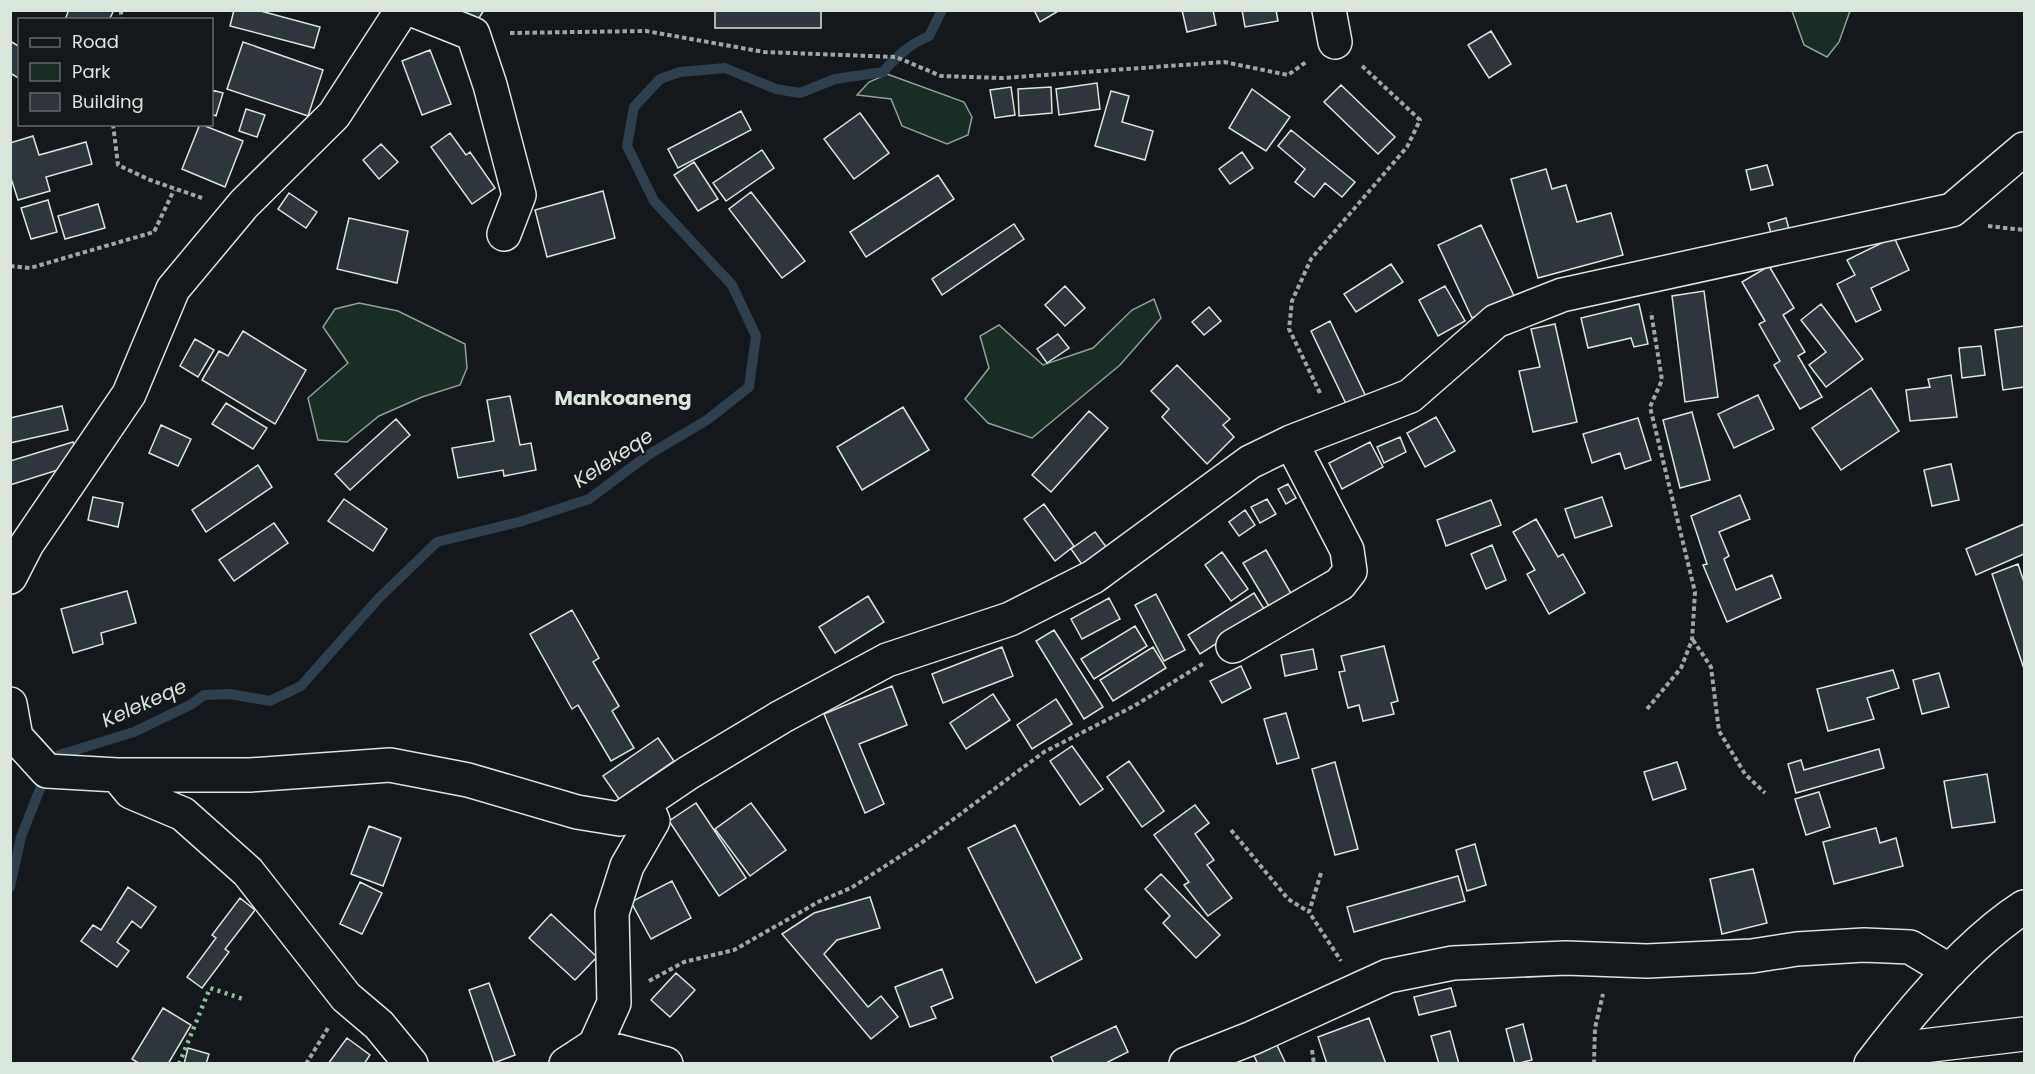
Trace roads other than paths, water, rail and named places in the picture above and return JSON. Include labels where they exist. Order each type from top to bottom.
[{"type":"street","points":[[10,577],[19,541],[129,394],[173,289],[244,204],[334,115],[402,10]]},
{"type":"street","points":[[413,10],[473,34],[490,85],[519,195],[504,234]]},
{"type":"street","points":[[10,704],[16,737],[47,771],[117,775],[250,775],[390,765],[468,780],[588,815],[632,810],[781,717],[887,660],[1010,619],[1093,577],[1250,462],[1291,442],[1410,396],[1497,321],[1562,295],[1952,210],[2025,149]]},
{"type":"street","points":[[1233,646],[1340,584],[1350,571],[1347,550],[1291,442]]},
{"type":"street","points":[[117,775],[131,792],[183,814],[248,872],[346,997],[379,1025],[411,1064]]},
{"type":"street","points":[[566,1064],[595,1046],[614,1003],[612,914],[627,866],[653,821],[632,810]]},
{"type":"street","points":[[1876,1057],[1950,971],[1998,924],[2025,907]]},
{"type":"street","points":[[1186,1064],[1252,1038],[1388,975],[1453,963],[1566,958],[1611,961],[1752,956],[1797,949],[1864,945],[1910,947],[1950,971]]},
{"type":"street","points":[[1876,1057],[2025,1034]]},
{"type":"street","points":[[595,1046],[666,1064]]},
{"type":"waterway","name":"Kelekeqe","points":[[10,887],[21,837],[47,771],[59,755],[134,732],[192,704],[204,695],[230,694],[270,701],[301,686],[378,599],[437,542],[519,522],[589,499],[648,455],[707,420],[749,387],[756,336],[732,285],[654,201],[627,146],[634,107],[660,79],[680,72],[725,68],[776,89],[800,93],[835,79],[883,72],[904,51],[929,36],[942,10]]},
{"type":"district","name":"Mankoaneng","points":[[623,398]]}]
